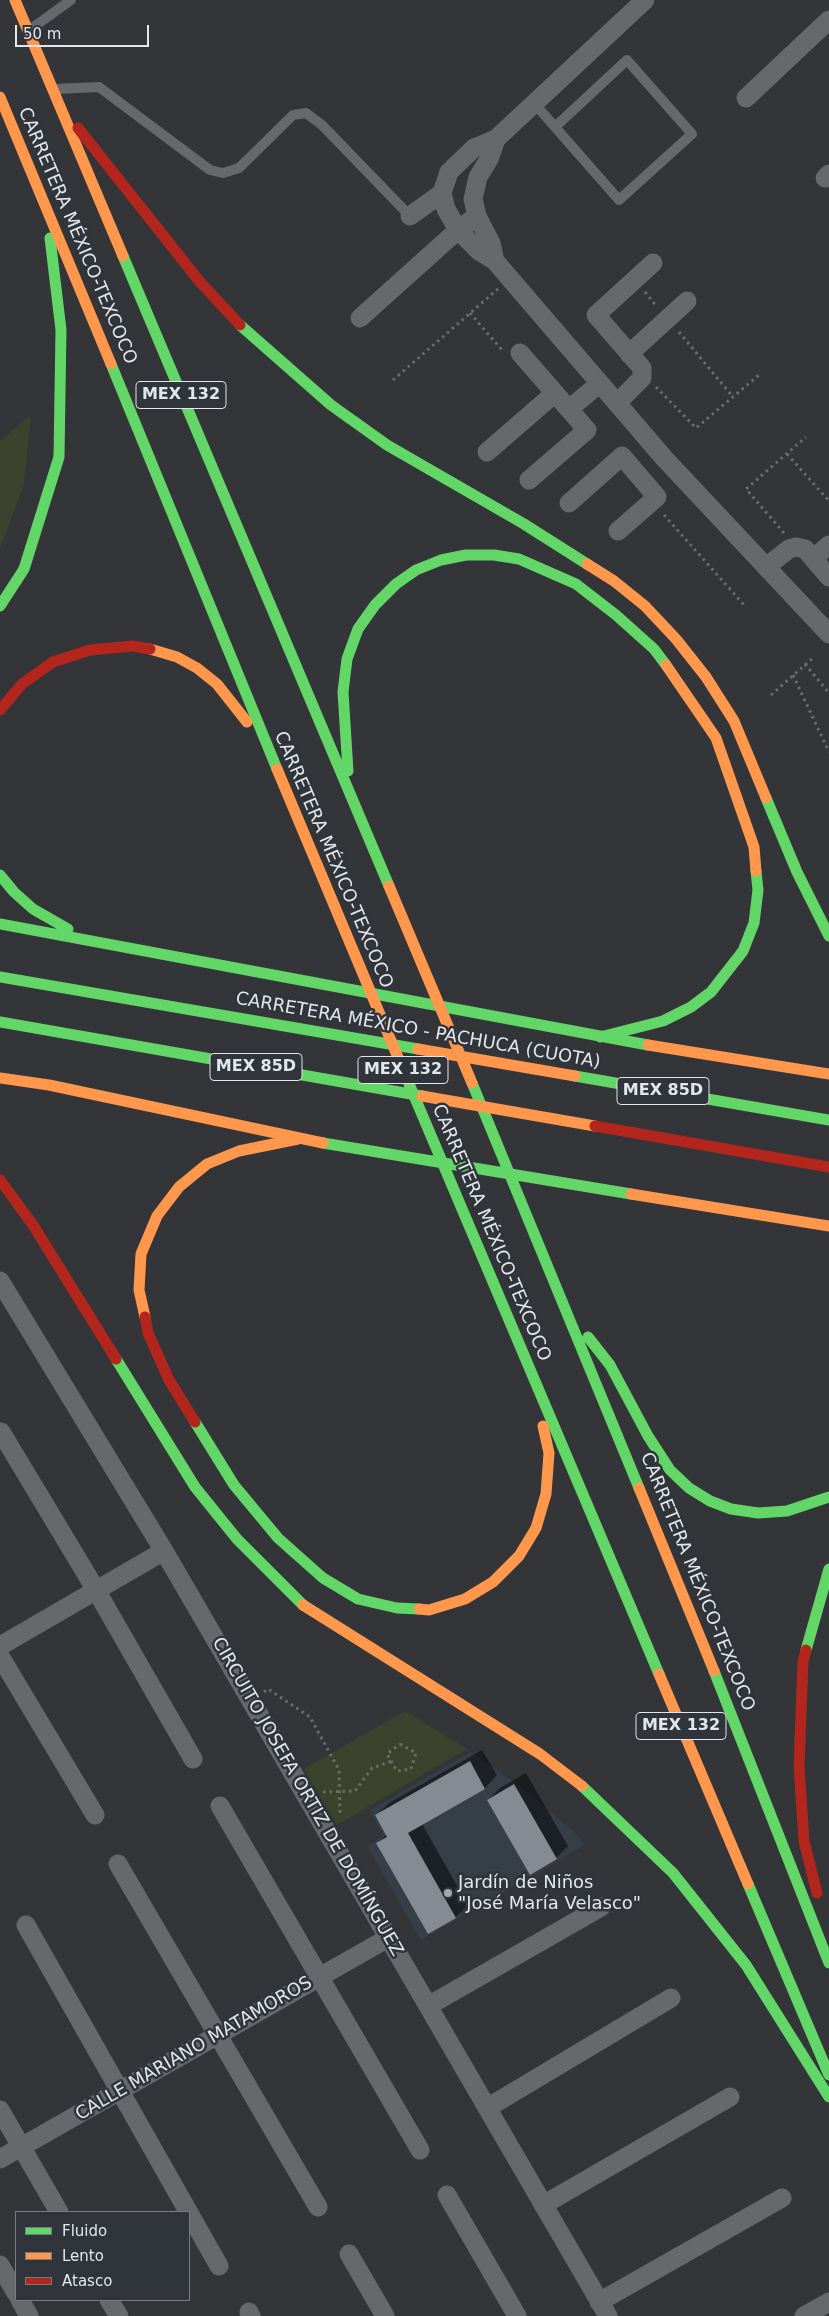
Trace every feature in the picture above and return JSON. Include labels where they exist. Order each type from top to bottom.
[{"type":"highway","name":"CARRETERA MÉXICO-TEXCOCO","points":[[15,0],[551,1271],[748,1754],[829,1963]]},
{"type":"highway","points":[[53,93],[200,282],[243,329],[284,366],[331,405],[387,445],[524,524],[614,581],[645,606],[676,639],[706,677],[734,721],[797,872],[829,936]]},
{"type":"highway","name":"CARRETERA MÉXICO-TEXCOCO","points":[[0,97],[46,204],[266,746],[829,2075]]},
{"type":"highway","points":[[0,606],[24,569],[59,457],[61,330],[46,204]]},
{"type":"highway","points":[[349,790],[343,692],[347,660],[358,629],[374,605],[396,584],[416,570],[441,560],[466,555],[494,555],[519,559],[576,584],[616,615],[654,650],[687,693],[716,738],[735,788],[754,847],[757,898],[754,923],[743,951],[711,992],[691,1008],[663,1021],[600,1037]]},
{"type":"highway","points":[[0,710],[22,684],[53,662],[90,650],[133,646],[161,652],[196,668],[217,684],[266,746]]},
{"type":"highway","points":[[0,875],[14,892],[33,909],[82,938]]},
{"type":"highway","points":[[0,924],[600,1037],[829,1074]]},
{"type":"highway","name":"CARRETERA MÉXICO - PACHUCA (CUOTA)","points":[[0,977],[829,1120]]},
{"type":"highway","name":"MEX 85D","points":[[0,1022],[829,1167]]},
{"type":"highway","points":[[0,1078],[49,1085],[298,1139],[829,1226]]},
{"type":"highway","points":[[298,1139],[232,1154],[208,1164],[179,1187],[157,1216],[141,1254],[139,1290],[148,1332],[169,1380],[234,1484],[278,1538],[330,1582],[358,1599],[397,1608],[430,1610],[465,1599],[493,1582],[519,1556],[536,1528],[546,1494],[549,1453],[533,1376]]},
{"type":"highway","points":[[0,1180],[33,1225],[195,1487],[237,1539],[306,1608],[540,1754],[590,1794],[633,1833],[673,1873],[740,1957],[829,2097]]},
{"type":"highway","points":[[788,1220],[821,1236]]},
{"type":"highway","points":[[571,1320],[610,1365],[648,1436],[670,1470],[689,1488],[710,1501],[758,1513],[787,1511],[816,1504],[829,1497]]},
{"type":"highway","points":[[829,1569],[803,1662],[799,1766],[804,1841],[829,1943]]},
{"type":"street","points":[[645,0],[496,139],[474,148],[449,172],[442,193],[446,209],[458,230],[479,251],[495,261],[664,458],[829,634]]},
{"type":"street","points":[[746,98],[829,20]]},
{"type":"street","points":[[495,261],[491,243],[477,216],[473,199],[478,177],[489,159],[496,139]]},
{"type":"street","points":[[410,216],[442,193]]},
{"type":"street","points":[[360,318],[458,230],[477,216]]},
{"type":"street","points":[[617,403],[642,378],[642,368],[596,315],[653,264]]},
{"type":"street","points":[[629,354],[687,301]]},
{"type":"street","points":[[513,353],[555,393],[587,430],[529,480]]},
{"type":"street","points":[[569,410],[599,384]]},
{"type":"street","points":[[487,452],[555,393]]},
{"type":"street","points":[[569,503],[622,456],[657,497],[618,531]]},
{"type":"street","points":[[640,476],[664,458]]},
{"type":"street","points":[[814,558],[829,545]]},
{"type":"street","points":[[766,567],[789,549],[796,547],[805,549],[829,577]]},
{"type":"street","name":"CIRCUITO JOSEFA ORTIZ DE DOMÍNGUEZ","points":[[0,1281],[164,1551],[604,2309]]},
{"type":"street","points":[[1,1432],[96,1590],[193,1759]]},
{"type":"street","points":[[0,1646],[164,1551]]},
{"type":"street","points":[[0,1656],[95,1815]]},
{"type":"street","points":[[220,1806],[420,2150]]},
{"type":"street","points":[[118,1864],[220,2034],[318,2207]]},
{"type":"street","points":[[428,2006],[601,1907]]},
{"type":"street","points":[[26,1925],[189,2211]]},
{"type":"street","name":"CALLE MARIANO MATAMOROS","points":[[0,2159],[388,1938]]},
{"type":"street","points":[[487,2108],[671,1998]]},
{"type":"street","points":[[543,2204],[730,2097]]},
{"type":"street","points":[[0,2110],[58,2211]]},
{"type":"street","points":[[447,2195],[517,2316]]},
{"type":"street","points":[[604,2309],[782,2198]]},
{"type":"street","points":[[190,2213],[220,2266]]},
{"type":"street","points":[[349,2254],[385,2316]]},
{"type":"street","points":[[0,2265],[12,2292]]},
{"type":"street","points":[[18,2301],[29,2316]]},
{"type":"street","points":[[110,2301],[119,2316]]},
{"type":"street","points":[[804,2316],[829,2302]]},
{"type":"lane","points":[[27,31],[71,0]]},
{"type":"lane","points":[[534,103],[555,127],[619,200],[692,134],[627,60],[555,127]]},
{"type":"lane","points":[[53,93],[99,87],[210,170],[223,173],[239,168],[293,114],[306,113],[322,125],[410,216]]},
{"type":"path","points":[[393,380],[510,278]]},
{"type":"path","points":[[634,280],[734,397]]},
{"type":"path","points":[[470,313],[513,353]]},
{"type":"path","points":[[642,368],[651,382],[696,428],[759,375]]},
{"type":"path","points":[[796,547],[746,489],[806,437]]},
{"type":"path","points":[[787,454],[829,501]]},
{"type":"path","points":[[652,501],[745,606]]},
{"type":"path","points":[[771,695],[814,657]]},
{"type":"path","points":[[805,664],[829,693]]},
{"type":"path","points":[[793,675],[829,752]]},
{"type":"path","points":[[250,1699],[268,1690],[310,1718],[339,1770],[340,1811],[328,1834]]},
{"type":"path","points":[[400,1744],[416,1753],[410,1769],[397,1771],[392,1762],[388,1754],[400,1744]]},
{"type":"path","points":[[305,1793],[355,1791],[372,1768],[392,1762]]},
{"type":"shaded area","name":"Jardín de Niños \"José María Velasco\"","points":[[471,1752],[522,1788],[572,1830],[585,1845],[421,1940],[367,1846],[384,1836],[370,1810]]},
{"type":"green space","points":[[31,415],[24,485],[0,549],[0,441]]},
{"type":"green space","points":[[405,1711],[467,1749],[337,1825],[304,1769]]},
{"type":"building","points":[[470,1761],[485,1789],[408,1833],[456,1918],[428,1934],[376,1843],[387,1837],[375,1815]]},
{"type":"building","points":[[514,1784],[557,1859],[530,1875],[487,1800]]},
{"type":"traffic: fast","points":[[0,606],[24,569],[59,457],[61,330],[50,238]]},
{"type":"traffic: fast","points":[[123,256],[389,886]]},
{"type":"traffic: fast","points":[[240,325],[331,405],[387,445],[524,524],[587,564]]},
{"type":"traffic: fast","points":[[111,364],[277,769]]},
{"type":"traffic: fast","points":[[348,771],[343,692],[347,659],[358,629],[375,605],[396,584],[416,570],[441,560],[466,555],[494,555],[519,559],[576,584],[616,615],[654,649],[666,665]]},
{"type":"traffic: fast","points":[[766,798],[797,872],[829,936]]},
{"type":"traffic: fast","points":[[600,1037],[663,1021],[691,1007],[711,992],[743,951],[754,923],[758,890],[756,871]]},
{"type":"traffic: fast","points":[[0,875],[14,892],[33,909],[68,929]]},
{"type":"traffic: fast","points":[[0,924],[648,1045]]},
{"type":"traffic: fast","points":[[0,977],[418,1049]]},
{"type":"traffic: fast","points":[[0,1022],[422,1096]]},
{"type":"traffic: fast","points":[[575,1076],[829,1120]]},
{"type":"traffic: fast","points":[[407,1079],[659,1674]]},
{"type":"traffic: fast","points":[[472,1083],[639,1488]]},
{"type":"traffic: fast","points":[[323,1143],[631,1194]]},
{"type":"traffic: fast","points":[[588,1337],[610,1365],[648,1436],[670,1470],[689,1488],[710,1501],[731,1509],[758,1513],[787,1511],[829,1497]]},
{"type":"traffic: fast","points":[[116,1359],[195,1487],[237,1539],[303,1605]]},
{"type":"traffic: fast","points":[[195,1422],[234,1485],[278,1538],[323,1578],[358,1599],[397,1608],[419,1609]]},
{"type":"traffic: fast","points":[[806,1650],[829,1569]]},
{"type":"traffic: fast","points":[[714,1671],[829,1963]]},
{"type":"traffic: fast","points":[[582,1786],[673,1873],[746,1965],[829,2097]]},
{"type":"traffic: fast","points":[[748,1884],[829,2075]]},
{"type":"traffic: slow","points":[[15,0],[123,256]]},
{"type":"traffic: slow","points":[[0,97],[111,364]]},
{"type":"traffic: slow","points":[[587,564],[614,581],[645,606],[676,639],[706,677],[734,721],[766,798]]},
{"type":"traffic: slow","points":[[150,649],[177,657],[197,668],[217,684],[247,722]]},
{"type":"traffic: slow","points":[[666,665],[716,738],[754,847],[756,871]]},
{"type":"traffic: slow","points":[[277,769],[407,1079]]},
{"type":"traffic: slow","points":[[389,886],[472,1083]]},
{"type":"traffic: slow","points":[[648,1045],[829,1074]]},
{"type":"traffic: slow","points":[[418,1049],[575,1076]]},
{"type":"traffic: slow","points":[[0,1078],[49,1085],[323,1143]]},
{"type":"traffic: slow","points":[[422,1096],[595,1126]]},
{"type":"traffic: slow","points":[[145,1317],[139,1290],[141,1254],[157,1216],[179,1187],[207,1164],[239,1151],[298,1139]]},
{"type":"traffic: slow","points":[[631,1194],[829,1226]]},
{"type":"traffic: slow","points":[[419,1609],[429,1610],[465,1599],[493,1582],[519,1556],[536,1528],[546,1494],[549,1453],[543,1426]]},
{"type":"traffic: slow","points":[[639,1488],[714,1671]]},
{"type":"traffic: slow","points":[[303,1605],[540,1754],[582,1786]]},
{"type":"traffic: slow","points":[[659,1674],[748,1884]]},
{"type":"traffic: jam","points":[[78,128],[200,282],[240,325]]},
{"type":"traffic: jam","points":[[0,710],[22,684],[53,662],[90,650],[133,646],[150,649]]},
{"type":"traffic: jam","points":[[595,1126],[829,1167]]},
{"type":"traffic: jam","points":[[0,1180],[33,1225],[116,1359]]},
{"type":"traffic: jam","points":[[145,1317],[148,1333],[169,1380],[195,1422]]},
{"type":"traffic: jam","points":[[806,1650],[803,1662],[799,1766],[804,1841],[817,1893]]},
{"type":"place","name":"Jardín de Niños \"José María Velasco\"","points":[[448,1893]]}]
